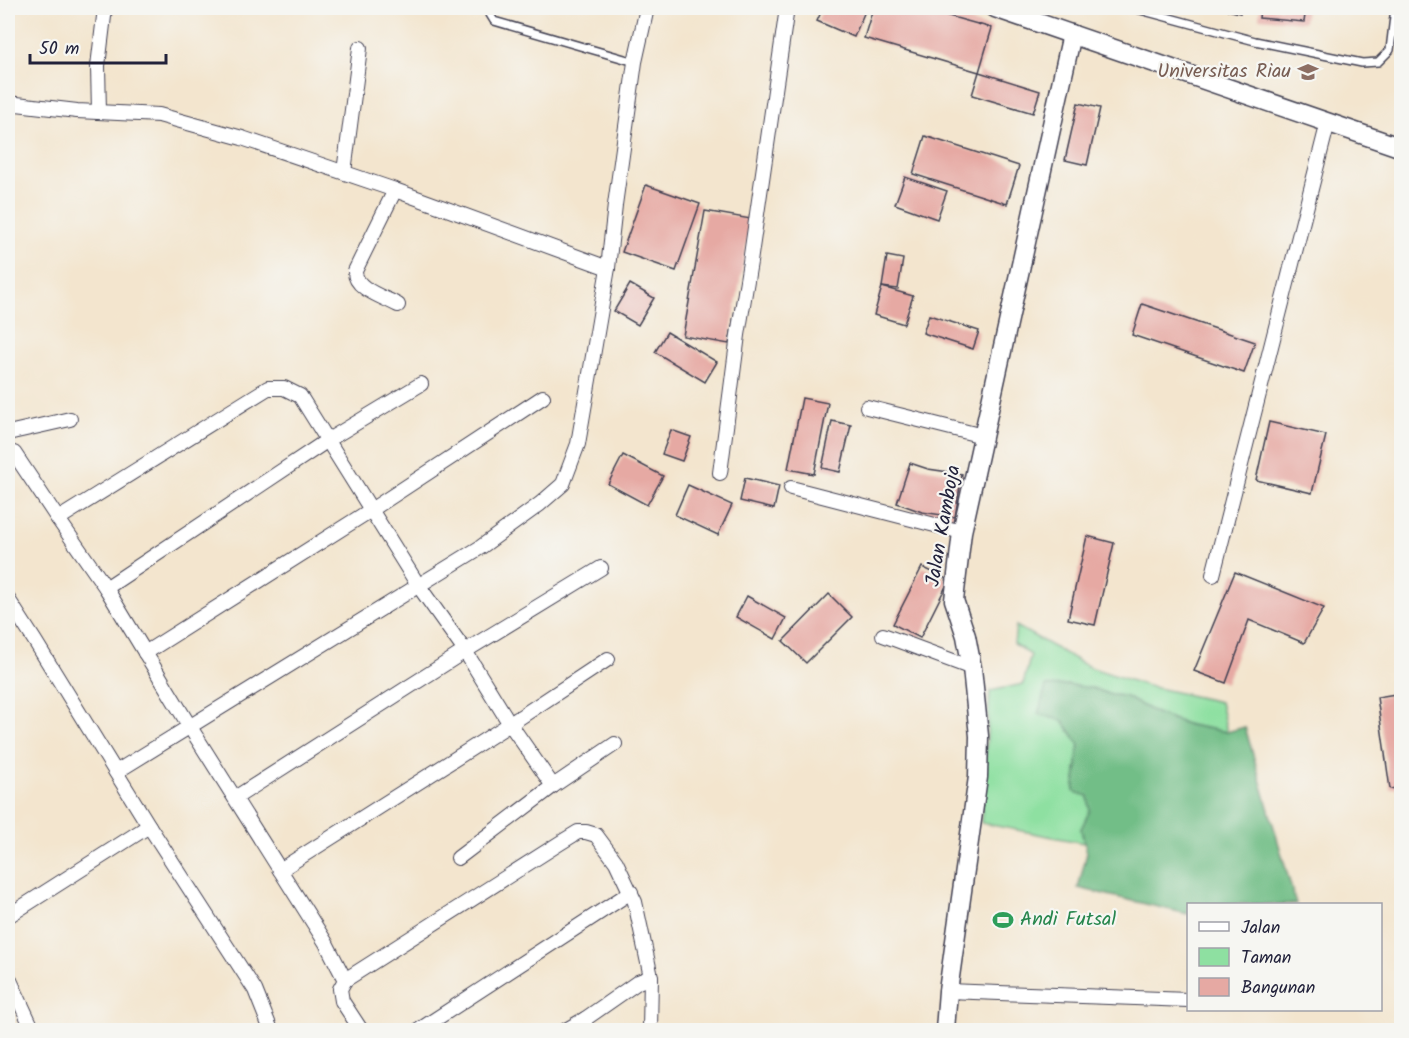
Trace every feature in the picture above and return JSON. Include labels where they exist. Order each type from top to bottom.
[{"type":"street","points":[[99,112],[98,66],[105,8]]},
{"type":"street","points":[[116,772],[490,541],[540,504],[563,483],[578,444],[608,268],[635,62],[647,8]]},
{"type":"street","points":[[720,473],[738,335],[787,8]]},
{"type":"street","points":[[995,8],[1401,148]]},
{"type":"street","name":"Jalan Kamboja","points":[[945,1030],[948,991],[978,777],[979,736],[972,668],[966,636],[954,600],[962,532],[1072,34]]},
{"type":"street","points":[[344,172],[360,48]]},
{"type":"street","points":[[8,103],[159,116],[242,138],[395,190],[608,268]]},
{"type":"street","points":[[1213,575],[1328,122]]},
{"type":"street","points":[[395,190],[355,275],[358,284],[398,305]]},
{"type":"street","points":[[106,588],[328,440],[421,384]]},
{"type":"street","points":[[58,519],[268,388],[284,388],[300,396],[418,585],[465,651],[510,724],[554,786]]},
{"type":"street","points":[[145,653],[371,510],[543,397]]},
{"type":"street","points":[[867,407],[983,436]]},
{"type":"street","points":[[8,433],[70,419]]},
{"type":"street","points":[[14,453],[106,588],[189,727],[326,943],[345,980]]},
{"type":"street","points":[[791,488],[962,532]]},
{"type":"street","points":[[235,798],[465,651],[601,568]]},
{"type":"street","points":[[8,599],[12,614],[255,990],[271,1030]]},
{"type":"street","points":[[883,635],[972,668]]},
{"type":"street","points":[[280,870],[608,659]]},
{"type":"street","points":[[458,858],[554,786],[615,744]]},
{"type":"street","points":[[8,916],[149,826]]},
{"type":"street","points":[[361,1030],[342,1001],[340,989],[345,980],[578,832],[596,835],[616,862],[635,902],[651,977],[650,1030]]},
{"type":"street","points":[[419,1030],[631,892]]},
{"type":"street","points":[[8,976],[33,1030]]},
{"type":"street","points":[[566,1030],[585,1025],[638,982],[651,977]]},
{"type":"street","points":[[948,991],[1187,1000]]},
{"type":"lane","points":[[486,8],[494,21],[635,62]]},
{"type":"lane","points":[[1133,8],[1255,41],[1362,63],[1378,62],[1390,50],[1395,8]]},
{"type":"green space","points":[[1016,626],[1089,667],[1148,686],[1220,702],[1227,732],[1189,725],[1156,713],[1124,696],[1111,695],[1092,688],[1063,721],[1079,744],[1074,791],[1088,796],[1090,810],[1081,829],[1084,843],[981,823],[990,691],[1023,684],[1031,655],[1014,644]]},
{"type":"green space","points":[[1068,685],[1092,688],[1111,695],[1124,696],[1156,713],[1189,725],[1227,732],[1245,727],[1296,903],[1187,903],[1187,914],[1078,888],[1087,853],[1081,829],[1090,810],[1088,796],[1074,792],[1079,744],[1063,721],[1038,714],[1046,686]]},
{"type":"building","points":[[823,8],[858,8],[865,11],[854,37],[817,21]]},
{"type":"building","points":[[873,8],[920,8],[992,28],[979,72],[864,38]]},
{"type":"building","points":[[1219,8],[1241,8],[1240,13]]},
{"type":"building","points":[[1260,8],[1306,8],[1304,22],[1259,18]]},
{"type":"building","points":[[979,72],[1040,91],[1033,113],[972,95]]},
{"type":"building","points":[[1078,103],[1100,108],[1087,165],[1065,160]]},
{"type":"building","points":[[1402,115],[1402,133],[1396,131]]},
{"type":"building","points":[[925,136],[1019,166],[1007,204],[913,174]]},
{"type":"building","points":[[905,177],[947,191],[937,219],[895,204]]},
{"type":"building","points":[[646,185],[700,204],[676,271],[622,252]]},
{"type":"building","points":[[705,211],[751,219],[729,344],[683,336]]},
{"type":"building","points":[[887,256],[903,259],[898,289],[882,287]]},
{"type":"building","points":[[630,284],[654,298],[638,325],[614,311]]},
{"type":"building","points":[[882,287],[913,296],[904,324],[874,315]]},
{"type":"building","points":[[1142,304],[1255,342],[1244,373],[1132,335]]},
{"type":"building","points":[[929,315],[979,331],[973,349],[923,333]]},
{"type":"building","points":[[667,332],[717,362],[705,382],[655,352]]},
{"type":"building","points":[[802,398],[828,403],[814,474],[788,469]]},
{"type":"building","points":[[832,421],[851,425],[840,472],[822,468]]},
{"type":"building","points":[[1269,422],[1326,435],[1312,493],[1256,480]]},
{"type":"building","points":[[671,430],[691,437],[682,461],[662,454]]},
{"type":"building","points":[[623,455],[663,476],[647,505],[608,484]]},
{"type":"building","points":[[910,463],[928,469],[962,474],[955,517],[922,512],[897,503]]},
{"type":"building","points":[[745,478],[779,486],[774,509],[740,501]]},
{"type":"building","points":[[688,485],[732,505],[718,535],[675,515]]},
{"type":"building","points":[[1087,536],[1114,543],[1095,625],[1068,619]]},
{"type":"building","points":[[922,567],[949,580],[920,638],[893,624]]},
{"type":"building","points":[[1235,572],[1324,608],[1304,643],[1249,620],[1226,683],[1194,671]]},
{"type":"building","points":[[829,594],[852,617],[806,663],[783,641]]},
{"type":"building","points":[[747,596],[786,618],[775,639],[736,617]]},
{"type":"building","points":[[1402,693],[1402,787],[1390,789],[1377,697]]},
{"type":"place","name":"Universitas Riau","points":[[1308,72]]},
{"type":"place","name":"Andi Futsal","points":[[1003,920]]}]
